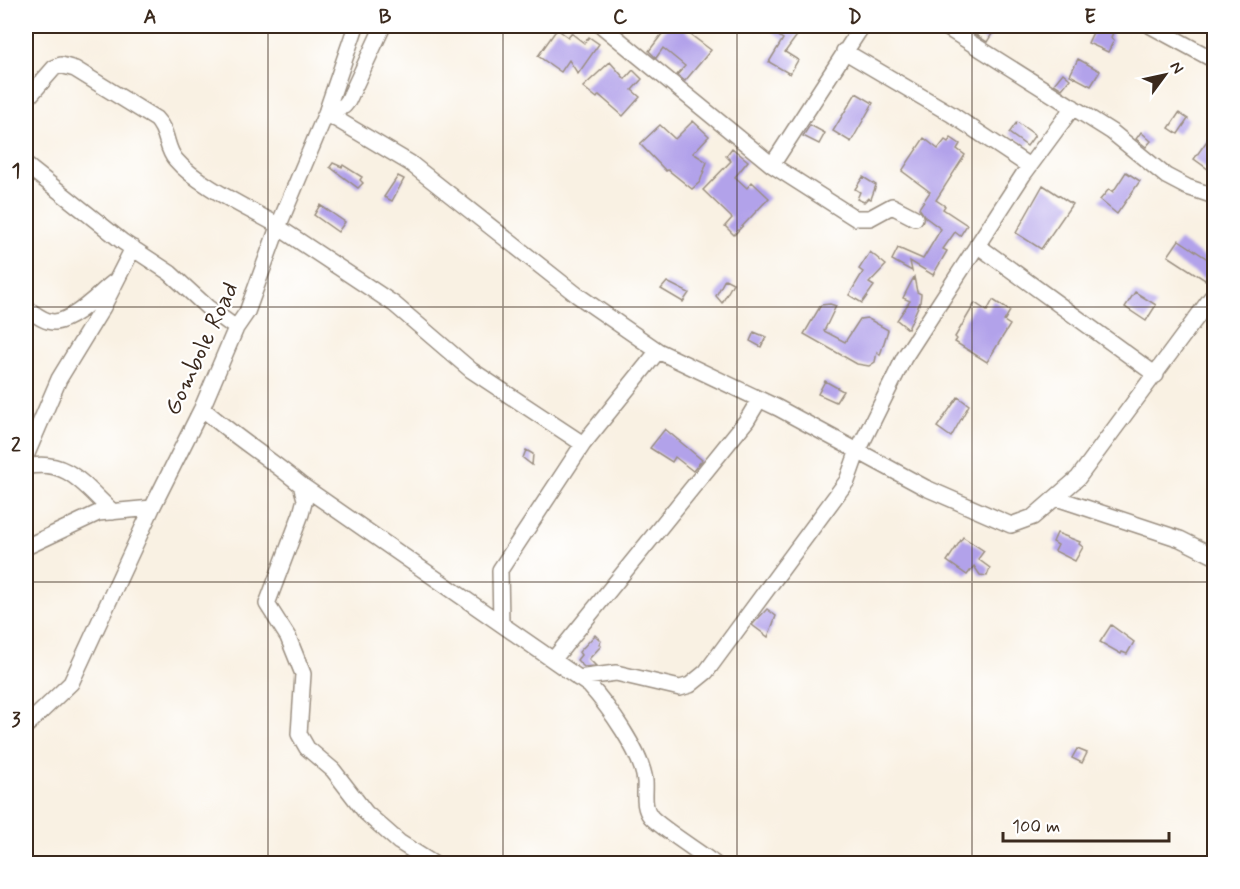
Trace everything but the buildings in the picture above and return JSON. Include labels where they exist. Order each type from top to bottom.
[{"type":"street","name":"Gombole Road","points":[[26,726],[71,683],[152,508],[202,408],[236,328],[247,312],[278,227],[327,111],[356,26]]},
{"type":"street","points":[[327,111],[344,106],[348,101],[383,26]]},
{"type":"street","points":[[602,26],[772,165],[855,219],[870,218],[892,206],[915,218]]},
{"type":"street","points":[[772,165],[862,26]]},
{"type":"street","points":[[944,26],[1112,132],[1166,176],[1186,187],[1215,196]]},
{"type":"street","points":[[1151,26],[1215,60]]},
{"type":"street","points":[[844,51],[951,114],[1029,166]]},
{"type":"street","points":[[26,100],[54,68],[61,65],[75,69],[164,127],[170,151],[185,170],[278,227],[394,304],[471,370],[584,444]]},
{"type":"street","points":[[578,678],[616,673],[680,688],[690,685],[706,672],[847,480],[857,453],[904,358],[1029,166],[1073,107]]},
{"type":"street","points":[[327,111],[410,163],[577,295],[658,351],[759,400],[926,488],[1011,525],[1033,517],[1078,478],[1104,447],[1215,294]]},
{"type":"street","points":[[26,165],[133,248],[170,273],[207,307],[236,328]]},
{"type":"street","points":[[976,245],[1156,375]]},
{"type":"street","points":[[26,456],[59,379],[133,248]]},
{"type":"street","points":[[26,308],[44,320],[55,322],[75,313],[117,279]]},
{"type":"street","points":[[501,624],[500,570],[584,444],[658,351]]},
{"type":"street","points":[[553,660],[747,420],[759,400]]},
{"type":"street","points":[[202,408],[225,429],[269,458],[301,485],[589,685],[617,720],[645,781],[643,798],[650,817],[715,864]]},
{"type":"street","points":[[26,467],[44,463],[67,470],[113,512]]},
{"type":"street","points":[[301,485],[304,499],[302,514],[267,604],[288,637],[303,674],[299,734],[307,748],[333,770],[366,813],[399,842],[434,864]]},
{"type":"street","points":[[1056,498],[1180,539],[1215,556]]},
{"type":"street","points":[[26,547],[98,513],[152,508]]}]
